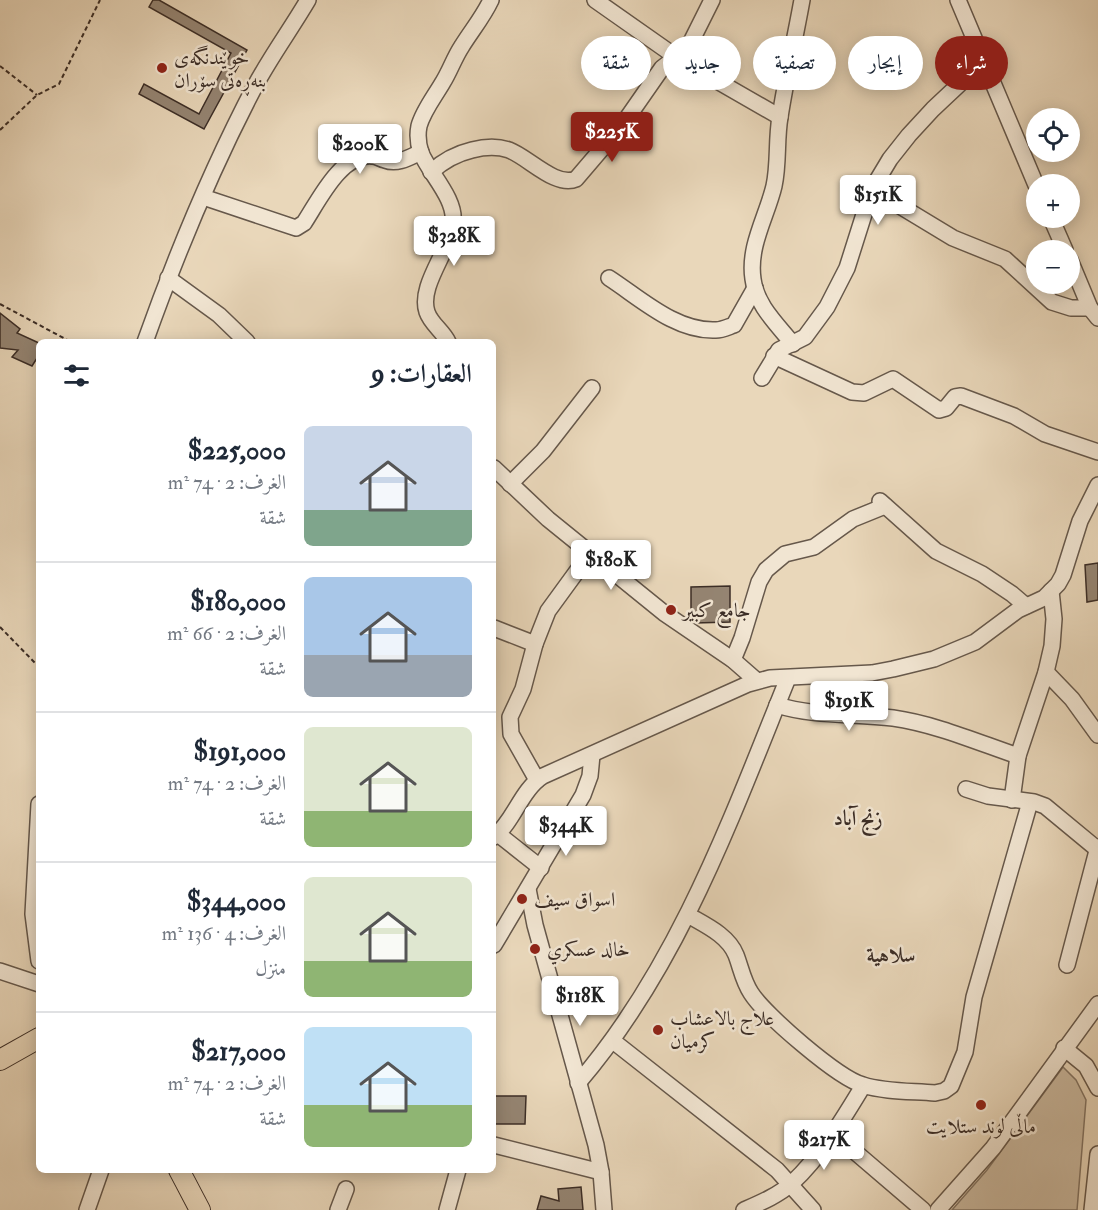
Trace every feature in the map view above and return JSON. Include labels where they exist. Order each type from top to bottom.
[{"type":"main road","points":[[0,1060],[36,1040]]},
{"type":"main road","points":[[181,1173],[200,1210]]},
{"type":"street","points":[[146,339],[168,278],[227,143],[256,84],[308,0]]},
{"type":"street","points":[[446,339],[430,318],[426,305],[427,292],[453,222],[452,207],[431,172],[417,139],[419,125],[460,48],[477,26],[491,0]]},
{"type":"street","points":[[595,0],[663,48]]},
{"type":"street","points":[[694,36],[711,0]]},
{"type":"street","points":[[793,344],[762,305],[755,288],[752,261],[758,231],[775,180],[780,117],[802,0]]},
{"type":"street","points":[[958,0],[973,36]]},
{"type":"street","points":[[431,172],[443,161],[453,156],[475,149],[493,147],[519,155],[560,181],[572,181],[623,124],[663,67]]},
{"type":"street","points":[[733,90],[780,117]]},
{"type":"street","points":[[762,378],[779,350],[793,344],[810,331],[838,288],[855,248],[872,189],[890,159],[909,135],[953,90]]},
{"type":"street","points":[[995,90],[1031,174]]},
{"type":"street","points":[[203,197],[296,228],[304,223],[334,177],[354,159],[372,156],[397,162],[421,152]]},
{"type":"street","points":[[872,189],[953,238],[1005,259],[1052,302],[1094,313]]},
{"type":"street","points":[[168,278],[219,315],[244,339]]},
{"type":"street","points":[[609,278],[670,318],[694,327],[717,330],[734,325],[755,288]]},
{"type":"street","points":[[1080,282],[1094,313]]},
{"type":"street","points":[[774,356],[852,392],[864,393],[893,379],[942,411],[954,398],[961,396],[1014,416],[1045,434],[1098,452]]},
{"type":"street","points":[[510,484],[543,451],[592,388]]},
{"type":"street","points":[[496,470],[548,519],[664,613],[733,660],[757,681]]},
{"type":"street","points":[[540,868],[496,836],[510,820],[537,780],[757,681],[872,673],[934,659],[975,642],[1011,615],[1044,598],[1052,591],[1063,575],[1075,535],[1098,485]]},
{"type":"street","points":[[733,660],[759,582],[766,570],[785,554],[814,547],[853,519],[883,503],[936,551],[990,578],[1026,606]]},
{"type":"street","points":[[537,780],[513,739],[509,723],[510,717],[528,675],[543,622],[554,600],[591,552]]},
{"type":"street","points":[[1012,800],[1018,756],[1046,672],[1054,632],[1052,591]]},
{"type":"street","points":[[496,629],[535,644]]},
{"type":"street","points":[[1046,672],[1072,699],[1098,735]]},
{"type":"street","points":[[578,1083],[613,1041],[688,915],[736,808],[788,678]]},
{"type":"street","points":[[777,705],[808,713],[876,716],[913,722],[1018,756]]},
{"type":"street","points":[[496,942],[587,786],[592,755]]},
{"type":"street","points":[[966,789],[988,796],[1030,802],[1051,810],[1098,848],[1067,965]]},
{"type":"street","points":[[688,915],[717,932],[731,946],[751,993],[773,1018],[845,1076],[863,1086],[935,1093],[944,1091],[954,1082],[968,1043],[974,997],[1030,802]]},
{"type":"street","points":[[36,859],[33,914],[36,938]]},
{"type":"street","points":[[528,889],[535,926],[596,1145],[604,1210]]},
{"type":"street","points":[[0,971],[36,983]]},
{"type":"street","points":[[938,1210],[993,1148],[1098,1004]]},
{"type":"street","points":[[613,1041],[762,1158],[791,1184],[813,1210]]},
{"type":"street","points":[[1064,1048],[1086,1065],[1098,1088]]},
{"type":"street","points":[[744,1210],[772,1197],[791,1184],[833,1133],[863,1086]]},
{"type":"street","points":[[833,1133],[923,1210]]},
{"type":"street","points":[[496,1146],[601,1172]]},
{"type":"street","points":[[1092,1210],[1098,1154]]},
{"type":"street","points":[[87,1210],[100,1173]]},
{"type":"street","points":[[450,1209],[457,1173]]},
{"type":"street","points":[[338,1210],[346,1189]]},
{"type":"path","points":[[0,130],[37,95],[59,84],[100,0]]},
{"type":"path","points":[[0,66],[37,95]]},
{"type":"path","points":[[0,304],[65,339]]},
{"type":"path","points":[[0,627],[36,664]]},
{"type":"shaded area","points":[[1063,1067],[1076,1080],[1086,1100],[1077,1210],[952,1210],[987,1170]]},
{"type":"building","points":[[153,0],[159,0],[247,50],[204,129],[139,94],[144,84],[199,114],[231,53],[149,7]]},
{"type":"building","points":[[0,313],[20,329],[17,333],[36,342],[36,360],[32,366],[12,357],[18,350],[0,348]]},
{"type":"building","points":[[1098,563],[1098,600],[1087,602],[1085,565]]},
{"type":"building","points":[[730,586],[730,622],[695,623],[691,620],[691,587]]},
{"type":"building","points":[[496,1096],[526,1096],[525,1124],[496,1124]]},
{"type":"building","points":[[581,1187],[583,1210],[537,1210],[541,1196],[559,1201],[558,1189]]},
{"type":"place","name":"خوێندنگەی بنەڕەتی سۆران","points":[[162,68]]},
{"type":"place","name":"جامع كبير","points":[[671,610]]},
{"type":"place","name":"اسواق سيف","points":[[522,899]]},
{"type":"place","name":"خالد عسکري","points":[[535,949]]},
{"type":"place","name":"علاج بالاعشاب كرميان","points":[[658,1030]]},
{"type":"place","name":"ماڵی لوند ستلایت","points":[[981,1105]]},
{"type":"district","name":"زنج آباد","points":[[858,818]]},
{"type":"district","name":"سلاهية","points":[[891,955]]}]
